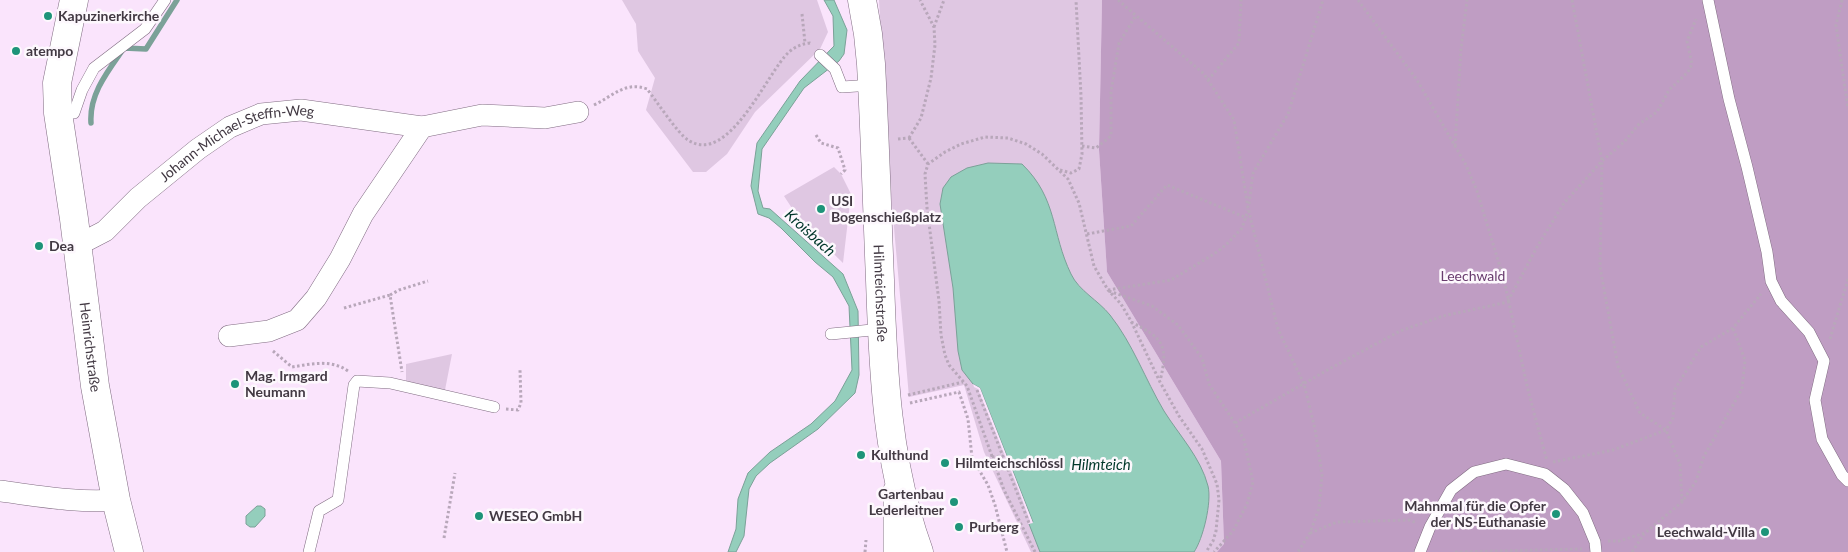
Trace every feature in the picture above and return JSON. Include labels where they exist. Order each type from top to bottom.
[{"type":"main road","name":"Heinrichstraße","points":[[74,0],[57,83],[58,113],[78,246],[95,386],[116,500],[129,552]]},
{"type":"main road","name":"Hilmteichstraße","points":[[862,0],[868,34],[872,85],[872,330],[898,401],[894,462],[911,529],[919,552]]},
{"type":"street","name":"Johann-Michael-Steffn-Weg","points":[[78,246],[105,231],[138,198],[198,148],[230,127],[261,114],[301,110],[422,127],[482,115],[545,118],[578,112]]},
{"type":"street","points":[[229,336],[269,331],[297,320],[316,298],[340,259],[363,214],[422,127]]},
{"type":"street","points":[[894,462],[894,552]]},
{"type":"street","points":[[0,491],[63,500],[94,502],[116,500]]},
{"type":"lane","points":[[58,113],[74,113],[82,90],[94,68],[145,29],[165,0]]},
{"type":"lane","points":[[1708,0],[1729,99],[1767,252],[1771,281],[1782,301],[1809,332],[1824,361],[1815,400],[1822,439],[1842,475],[1848,481]]},
{"type":"lane","points":[[820,55],[835,69],[842,87],[872,85]]},
{"type":"lane","points":[[831,334],[872,330]]},
{"type":"lane","points":[[309,552],[319,511],[338,500],[354,385],[357,381],[390,383],[494,407]]},
{"type":"lane","points":[[894,462],[902,552]]},
{"type":"lane","points":[[1420,552],[1430,527],[1451,490],[1474,472],[1506,464],[1546,474],[1564,489],[1583,513],[1596,548]]},
{"type":"path","points":[[920,0],[934,27]]},
{"type":"path","points":[[928,164],[910,138],[921,118],[931,78],[935,45],[934,27],[944,0]]},
{"type":"path","points":[[1059,170],[1071,173],[1079,168],[1081,146],[1080,73],[1076,0]]},
{"type":"path","points":[[1118,0],[1204,74],[1234,120],[1248,208],[1278,329],[1304,384],[1316,429],[1322,475],[1319,508],[1310,533],[1298,552]]},
{"type":"path","points":[[1208,80],[1239,42],[1241,0]]},
{"type":"path","points":[[1108,290],[1171,280],[1214,254],[1226,245],[1242,228],[1248,208],[1253,173],[1288,114],[1323,0]]},
{"type":"path","points":[[1358,0],[1417,80],[1466,165],[1477,191],[1504,280],[1528,390],[1548,464],[1613,450],[1666,430],[1673,418],[1675,389],[1701,347],[1733,328],[1771,281]]},
{"type":"path","points":[[1455,147],[1461,49],[1467,0]]},
{"type":"path","points":[[1572,0],[1602,161],[1600,268],[1618,366],[1640,413],[1666,430],[1680,464],[1682,502]]},
{"type":"path","points":[[1842,0],[1836,25],[1848,109]]},
{"type":"path","points":[[1508,302],[1537,247],[1564,203],[1602,161],[1624,142],[1639,124],[1657,112],[1669,90],[1688,72],[1692,64],[1688,41],[1699,13]]},
{"type":"path","points":[[802,14],[805,43]]},
{"type":"path","points":[[1081,146],[1096,148],[1111,136],[1111,92],[1119,43],[1136,15]]},
{"type":"path","points":[[578,112],[629,86],[638,86],[647,89],[688,140],[700,144],[715,143],[734,127],[749,110],[790,52],[800,44],[810,42],[820,55]]},
{"type":"path","points":[[816,135],[822,144],[838,148],[845,170],[841,174]]},
{"type":"path","points":[[1035,552],[1004,490],[971,396],[945,355],[941,335],[925,174],[928,164],[945,152],[961,144],[985,138],[1008,138],[1026,144],[1042,154],[1068,179],[1079,203],[1094,266],[1108,290],[1121,304],[1160,382],[1179,416],[1202,449],[1217,484],[1219,500],[1216,531],[1213,541],[1206,552]]},
{"type":"path","points":[[1087,234],[1130,226],[1167,185],[1246,218]]},
{"type":"path","points":[[1824,361],[1848,278]]},
{"type":"path","points":[[344,308],[428,282]]},
{"type":"path","points":[[1108,290],[1152,306],[1178,325],[1202,358],[1209,384],[1244,440],[1253,482],[1247,504],[1233,532],[1214,552]]},
{"type":"path","points":[[390,295],[402,364],[402,386]]},
{"type":"path","points":[[1235,423],[1400,331],[1443,316],[1508,302]]},
{"type":"path","points":[[1130,321],[1150,331],[1163,348],[1166,359],[1160,382]]},
{"type":"path","points":[[1632,552],[1645,533],[1682,502],[1696,481],[1704,456],[1742,389],[1745,360],[1733,328]]},
{"type":"path","points":[[272,350],[292,367],[322,362],[342,367],[352,374],[357,381]]},
{"type":"path","points":[[494,407],[518,410],[521,403],[520,370]]},
{"type":"path","points":[[898,401],[963,382]]},
{"type":"path","points":[[977,390],[1029,523]]},
{"type":"path","points":[[898,401],[959,392],[968,419],[972,458],[988,485],[995,504],[1007,552]]},
{"type":"path","points":[[992,457],[1003,456]]},
{"type":"path","points":[[444,538],[454,472]]},
{"type":"path","points":[[1310,533],[1337,522],[1408,520],[1430,527]]},
{"type":"path","points":[[1455,552],[1596,548],[1645,533]]},
{"type":"path","points":[[865,552],[866,540]]},
{"type":"shaded area","points":[[622,0],[817,0],[828,32],[820,49],[755,112],[727,154],[706,172],[693,172],[646,110],[655,78],[638,51],[636,24]]},
{"type":"shaded area","points":[[879,0],[1102,0],[1099,150],[1107,272],[1221,461],[1224,545],[1217,552],[1031,552],[984,452],[964,385],[909,397],[888,160]]},
{"type":"shaded area","name":"USI Bogenschießplatz","points":[[834,167],[841,174],[851,194],[843,263],[801,222],[784,196]]},
{"type":"shaded area","points":[[452,354],[445,390],[406,383],[406,364]]},
{"type":"green space","name":"Leechwald","points":[[1102,0],[1848,0],[1848,552],[1217,552],[1224,544],[1221,461],[1107,272],[1099,150]]},
{"type":"water","name":"Kroisbach","points":[[824,0],[834,0],[847,30],[844,54],[839,61],[804,88],[762,149],[758,191],[763,208],[770,209],[843,274],[858,311],[859,375],[855,393],[818,429],[770,463],[756,476],[749,489],[744,536],[736,552],[728,552],[736,529],[738,499],[748,473],[770,452],[811,424],[835,401],[852,370],[849,306],[833,277],[781,228],[769,218],[758,214],[751,186],[757,143],[800,81],[834,46],[833,16]]},
{"type":"water","name":"Hilmteich","points":[[988,163],[1022,164],[1034,177],[1048,203],[1065,259],[1074,280],[1110,315],[1118,326],[1164,411],[1200,466],[1208,486],[1209,501],[1203,530],[1194,552],[1040,552],[1029,524],[1033,522],[980,388],[973,384],[962,370],[958,351],[953,288],[940,204],[943,188],[951,177],[967,168]]},
{"type":"water","points":[[257,506],[265,509],[265,516],[255,527],[250,527],[246,524],[246,516]]},
{"type":"pier","points":[[973,384],[980,388],[1033,523],[1029,524],[1027,522],[1030,521],[1018,488],[978,389]]},
{"type":"waterway","points":[[91,123],[91,112],[96,93],[112,65],[124,48],[146,49],[177,0]]},
{"type":"place","name":"Kapuzinerkirche","points":[[48,16]]},
{"type":"place","name":"atempo","points":[[16,51]]},
{"type":"place","name":"USI Bogenschießplatz","points":[[821,209]]},
{"type":"place","name":"Dea","points":[[39,246]]},
{"type":"place","name":"Mag. Irmgard Neumann","points":[[235,384]]},
{"type":"place","name":"Kulthund","points":[[861,455]]},
{"type":"place","name":"Hilmteichschlössl","points":[[945,463]]},
{"type":"place","name":"Gartenbau Lederleitner","points":[[954,502]]},
{"type":"place","name":"Mahnmal für die Opfer der NS-Euthanasie","points":[[1556,514]]},
{"type":"place","name":"WESEO GmbH","points":[[479,516]]},
{"type":"place","name":"Purberg","points":[[959,527]]},
{"type":"place","name":"Leechwald-Villa","points":[[1765,532]]}]
